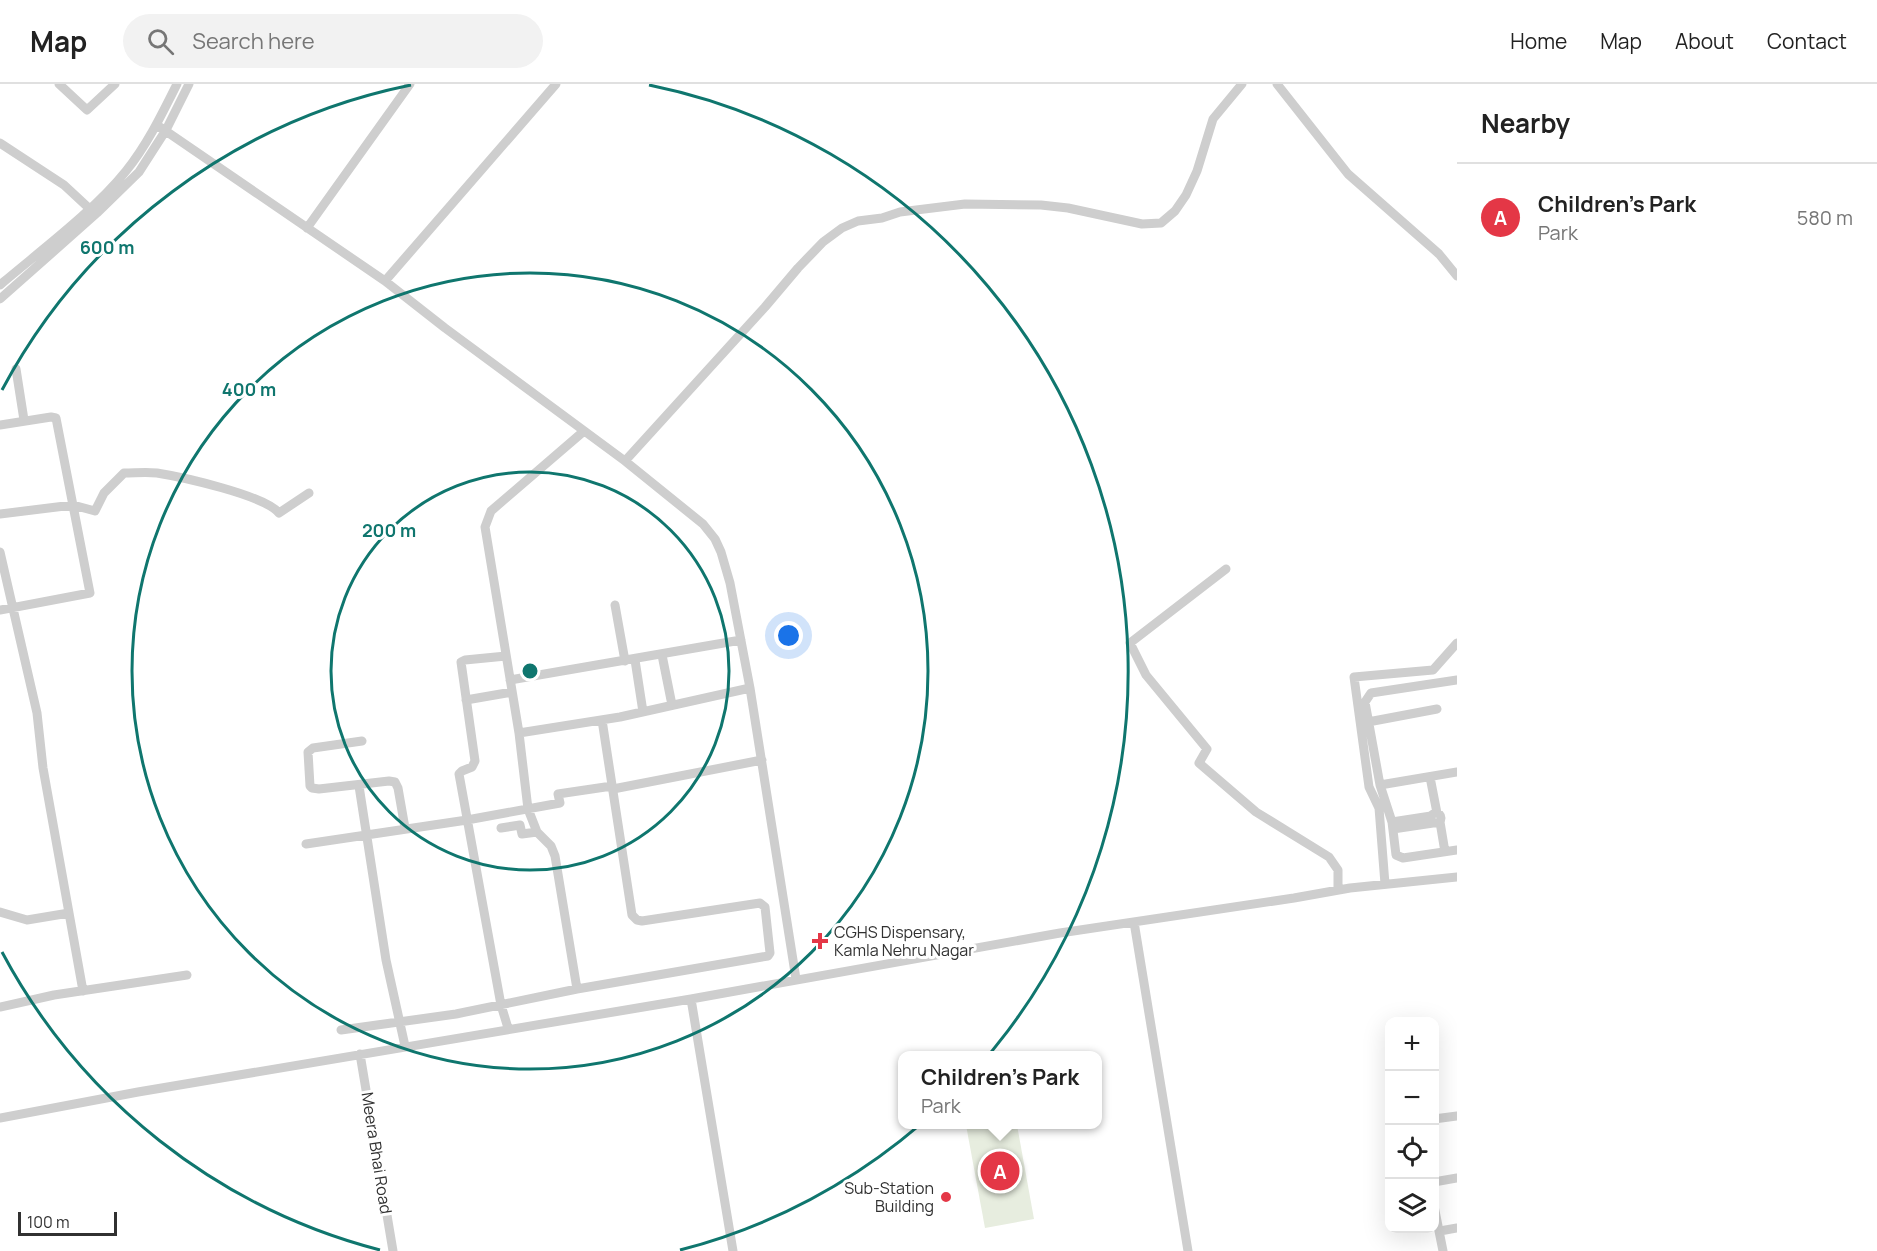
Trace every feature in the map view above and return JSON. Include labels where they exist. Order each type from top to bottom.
[{"type":"street","points":[[59,84],[87,110],[115,84]]},
{"type":"street","points":[[0,299],[92,212],[126,171],[157,125],[177,84]]},
{"type":"street","points":[[0,285],[139,172],[166,130],[189,84]]},
{"type":"street","points":[[307,228],[410,84]]},
{"type":"street","points":[[385,281],[449,204],[556,84]]},
{"type":"street","points":[[625,461],[798,268],[823,242],[842,228],[858,221],[882,218],[900,212],[965,204],[1041,205],[1088,211],[1142,224],[1161,223],[1175,211],[1192,183],[1213,119],[1242,84]]},
{"type":"street","points":[[1276,84],[1348,174],[1439,254],[1457,276]]},
{"type":"street","points":[[157,125],[385,281],[625,461],[695,517],[715,540],[727,573],[750,687],[796,979]]},
{"type":"street","points":[[0,143],[64,185],[92,212]]},
{"type":"street","points":[[16,369],[24,420]]},
{"type":"street","points":[[0,425],[24,420],[56,418],[90,593],[0,610]]},
{"type":"street","points":[[577,989],[555,856],[551,846],[537,832],[528,809],[519,733],[486,521],[491,511],[584,431]]},
{"type":"street","points":[[0,514],[73,505],[95,511],[104,493],[124,473],[156,473],[196,482],[250,496],[274,507],[279,513],[309,493]]},
{"type":"street","points":[[0,552],[36,713],[43,768],[83,991]]},
{"type":"street","points":[[1226,569],[1130,643],[1146,675],[1207,748],[1199,763],[1256,812],[1329,857],[1338,870],[1338,890]]},
{"type":"street","points":[[615,605],[643,712]]},
{"type":"street","points":[[510,680],[741,640]]},
{"type":"street","points":[[1384,884],[1379,808],[1369,787],[1354,677],[1433,670],[1457,643]]},
{"type":"street","points":[[662,654],[672,705]]},
{"type":"street","points":[[506,656],[461,662],[475,761],[472,767],[459,774],[501,1005],[508,1028]]},
{"type":"street","points":[[1457,680],[1371,693],[1365,702],[1380,785],[1392,825],[1398,857],[1457,850]]},
{"type":"street","points":[[519,733],[643,712],[750,687]]},
{"type":"street","points":[[466,700],[512,693]]},
{"type":"street","points":[[1368,722],[1437,709]]},
{"type":"street","points":[[341,1030],[399,1023],[577,989],[766,958],[770,953],[765,907],[760,903],[642,921],[634,918],[602,720]]},
{"type":"street","points":[[362,741],[313,748],[307,754],[308,783],[312,788],[396,782],[405,828]]},
{"type":"street","points":[[306,844],[528,809],[560,803],[558,794],[613,788],[762,760]]},
{"type":"street","points":[[1380,785],[1457,772]]},
{"type":"street","points":[[1431,777],[1435,818],[1445,852]]},
{"type":"street","points":[[359,786],[386,960],[405,1046]]},
{"type":"street","points":[[1392,825],[1435,818]]},
{"type":"street","points":[[501,828],[520,825],[522,834],[537,832]]},
{"type":"street","points":[[0,1119],[138,1092],[1134,922],[1338,890],[1457,877]]},
{"type":"street","points":[[0,912],[27,920],[69,913]]},
{"type":"street","points":[[1134,922],[1188,1251]]},
{"type":"street","points":[[0,1007],[187,975]]},
{"type":"street","points":[[691,999],[733,1251]]},
{"type":"street","name":"Meera Bhai Road","points":[[360,1054],[393,1251]]},
{"type":"street","points":[[1439,1118],[1457,1116]]},
{"type":"street","points":[[1439,1181],[1457,1178]]},
{"type":"street","points":[[1439,1227],[1443,1251]]},
{"type":"street","points":[[1440,1231],[1457,1228]]},
{"type":"shaded area","points":[[967,1129],[1018,1129],[1034,1219],[985,1228]]},
{"type":"place","name":"CGHS Dispensary, Kamla Nehru Nagar","points":[[820,941]]},
{"type":"place","name":"Children's Park","points":[[1000,1171]]},
{"type":"place","name":"Sub-Station Building","points":[[946,1197]]}]
